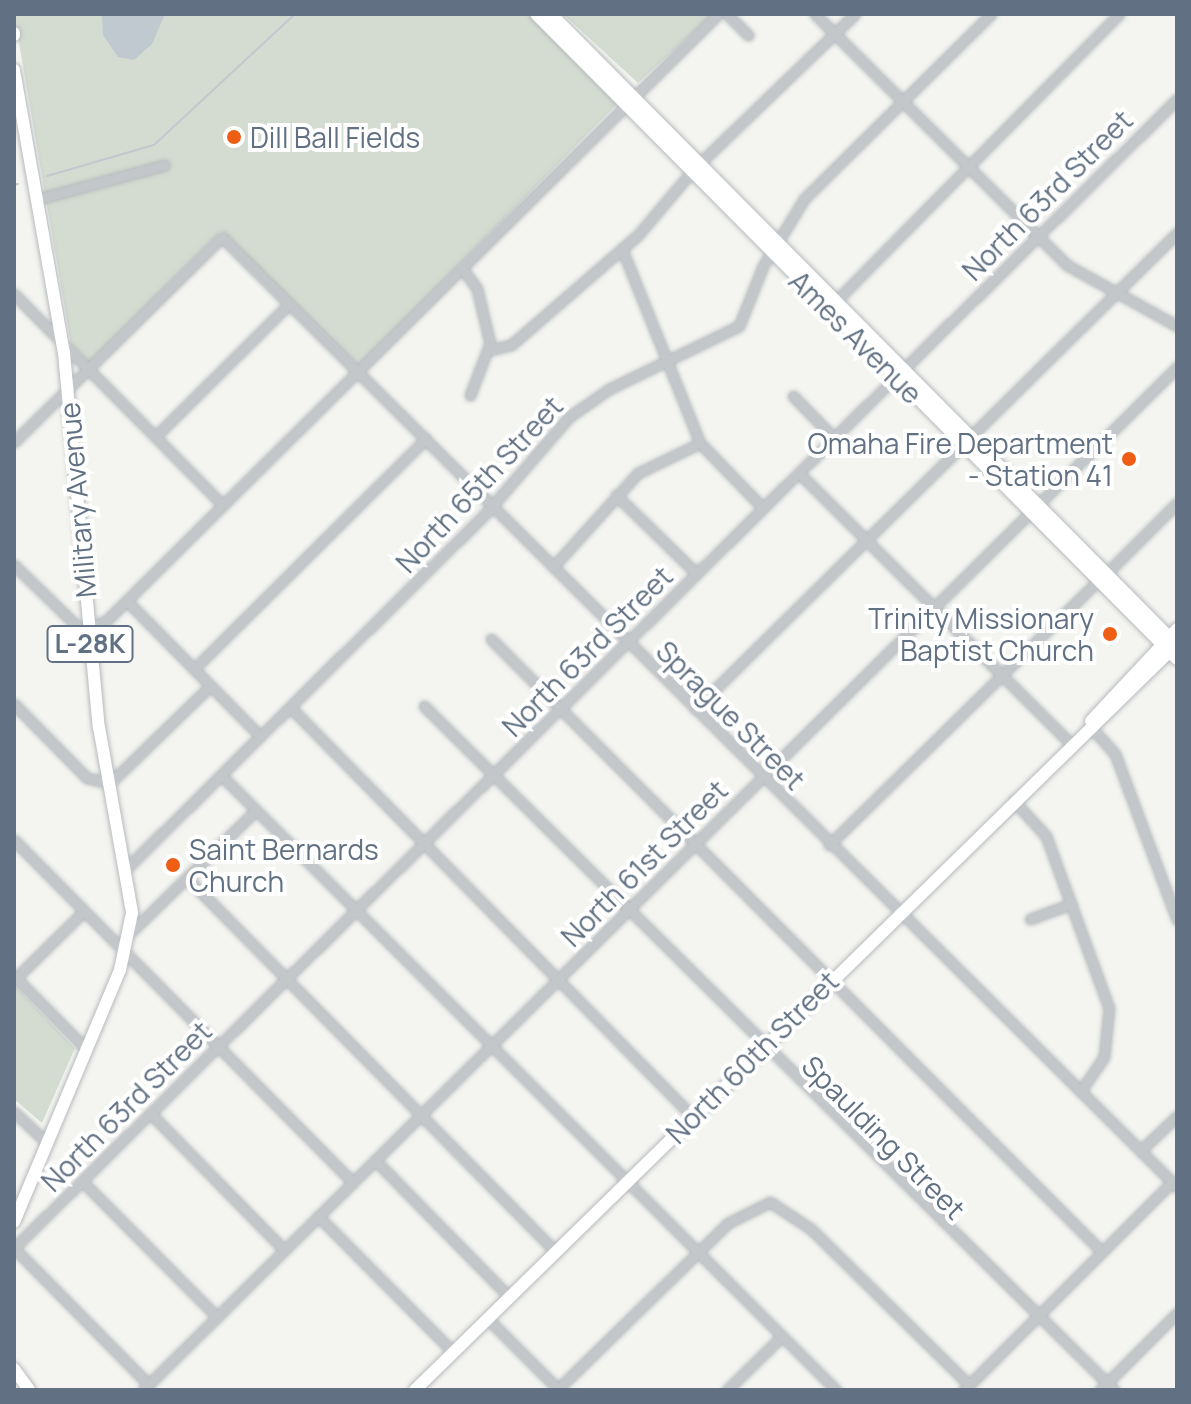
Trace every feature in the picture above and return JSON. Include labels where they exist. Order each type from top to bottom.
[{"type":"main road","name":"Ames Avenue","points":[[536,14],[630,102],[1102,577],[1173,644]]},
{"type":"main road","name":"Ames Avenue","points":[[551,14],[630,102]]},
{"type":"main road","name":"Military Avenue","points":[[14,70],[62,341],[89,634],[110,783],[128,867],[129,934],[125,952],[86,1049],[17,1200],[14,1222]]},
{"type":"main road","name":"Ames Avenue","points":[[775,247],[836,301],[900,373]]},
{"type":"main road","name":"North 60th Street","points":[[415,1390],[1012,799],[1173,644]]},
{"type":"main road","points":[[14,1369],[29,1390]]},
{"type":"street","points":[[14,565],[89,634],[127,601],[718,14]]},
{"type":"street","points":[[727,14],[748,35]]},
{"type":"street","points":[[815,14],[1036,238],[1076,272],[1177,326]]},
{"type":"street","points":[[489,350],[511,345],[622,249],[695,168],[855,14]]},
{"type":"street","name":"North 65th Street","points":[[128,867],[493,506],[582,406],[739,326],[775,247],[804,199],[991,14]]},
{"type":"street","points":[[836,301],[969,170],[1119,14]]},
{"type":"street","name":"North 63rd Street","points":[[14,1248],[1177,99]]},
{"type":"street","points":[[38,199],[165,165]]},
{"type":"street","points":[[695,709],[1177,233]]},
{"type":"street","name":"Sprague Street","points":[[89,368],[222,237],[359,371],[897,914],[1174,1184]]},
{"type":"street","points":[[622,249],[672,360],[700,443],[763,508]]},
{"type":"street","points":[[462,268],[477,289],[489,350],[470,395]]},
{"type":"street","points":[[14,294],[223,505]]},
{"type":"street","points":[[156,436],[289,304]]},
{"type":"street","name":"North 61st Street","points":[[146,1387],[1177,367]]},
{"type":"street","points":[[16,436],[89,368]]},
{"type":"street","points":[[793,396],[834,438]]},
{"type":"street","points":[[194,669],[426,439]]},
{"type":"street","points":[[553,567],[616,495],[645,468],[700,443]]},
{"type":"street","points":[[799,473],[1070,743]]},
{"type":"street","points":[[616,495],[697,574]]},
{"type":"street","points":[[829,845],[1177,503]]},
{"type":"street","points":[[127,601],[260,736]]},
{"type":"street","points":[[491,639],[1102,1252]]},
{"type":"street","points":[[15,707],[87,778],[110,783],[210,686]]},
{"type":"street","name":"Spaulding Street","points":[[424,706],[626,912],[1107,1388]]},
{"type":"street","points":[[290,707],[692,1116]]},
{"type":"street","points":[[1089,724],[1115,754],[1177,920]]},
{"type":"street","points":[[221,775],[836,1390]]},
{"type":"street","points":[[1012,799],[1043,830],[1110,1017],[1104,1057],[1080,1092]]},
{"type":"street","points":[[129,934],[256,810]]},
{"type":"street","points":[[14,840],[352,1182]]},
{"type":"street","points":[[187,878],[555,1251]]},
{"type":"street","points":[[1030,919],[1071,904]]},
{"type":"street","points":[[84,911],[15,978],[86,1049]]},
{"type":"street","points":[[14,1112],[45,1141]]},
{"type":"street","points":[[150,1113],[284,1250]]},
{"type":"street","points":[[1140,1151],[1177,1116]]},
{"type":"street","points":[[375,1160],[509,1297]]},
{"type":"street","points":[[82,1181],[217,1317]]},
{"type":"street","points":[[487,1318],[557,1390],[696,1252],[735,1218],[770,1202],[811,1229],[966,1388],[1174,1184]]},
{"type":"street","points":[[318,1216],[453,1352]]},
{"type":"street","points":[[14,1234],[27,1235]]},
{"type":"street","points":[[14,1248],[146,1387]]},
{"type":"street","points":[[1107,1388],[1177,1313]]},
{"type":"street","points":[[727,1390],[781,1337]]},
{"type":"shaded area","points":[[14,14],[529,14],[617,104],[359,366],[221,231],[89,363],[71,344]]},
{"type":"shaded area","points":[[102,14],[165,14],[152,44],[134,60],[118,57],[103,35]]},
{"type":"shaded area","points":[[563,14],[713,14],[638,83]]},
{"type":"shaded area","points":[[16,987],[75,1048],[42,1123],[14,1099]]},
{"type":"waterway","points":[[47,176],[154,145],[295,14]]},
{"type":"waterway","points":[[14,185],[18,184]]},
{"type":"place","name":"Dill Ball Fields","points":[[234,137]]},
{"type":"place","name":"Omaha Fire Department - Station 41","points":[[1129,459]]},
{"type":"place","name":"Trinity Missionary Baptist Church","points":[[1110,634]]},
{"type":"place","name":"Saint Bernards Church","points":[[173,865]]}]
